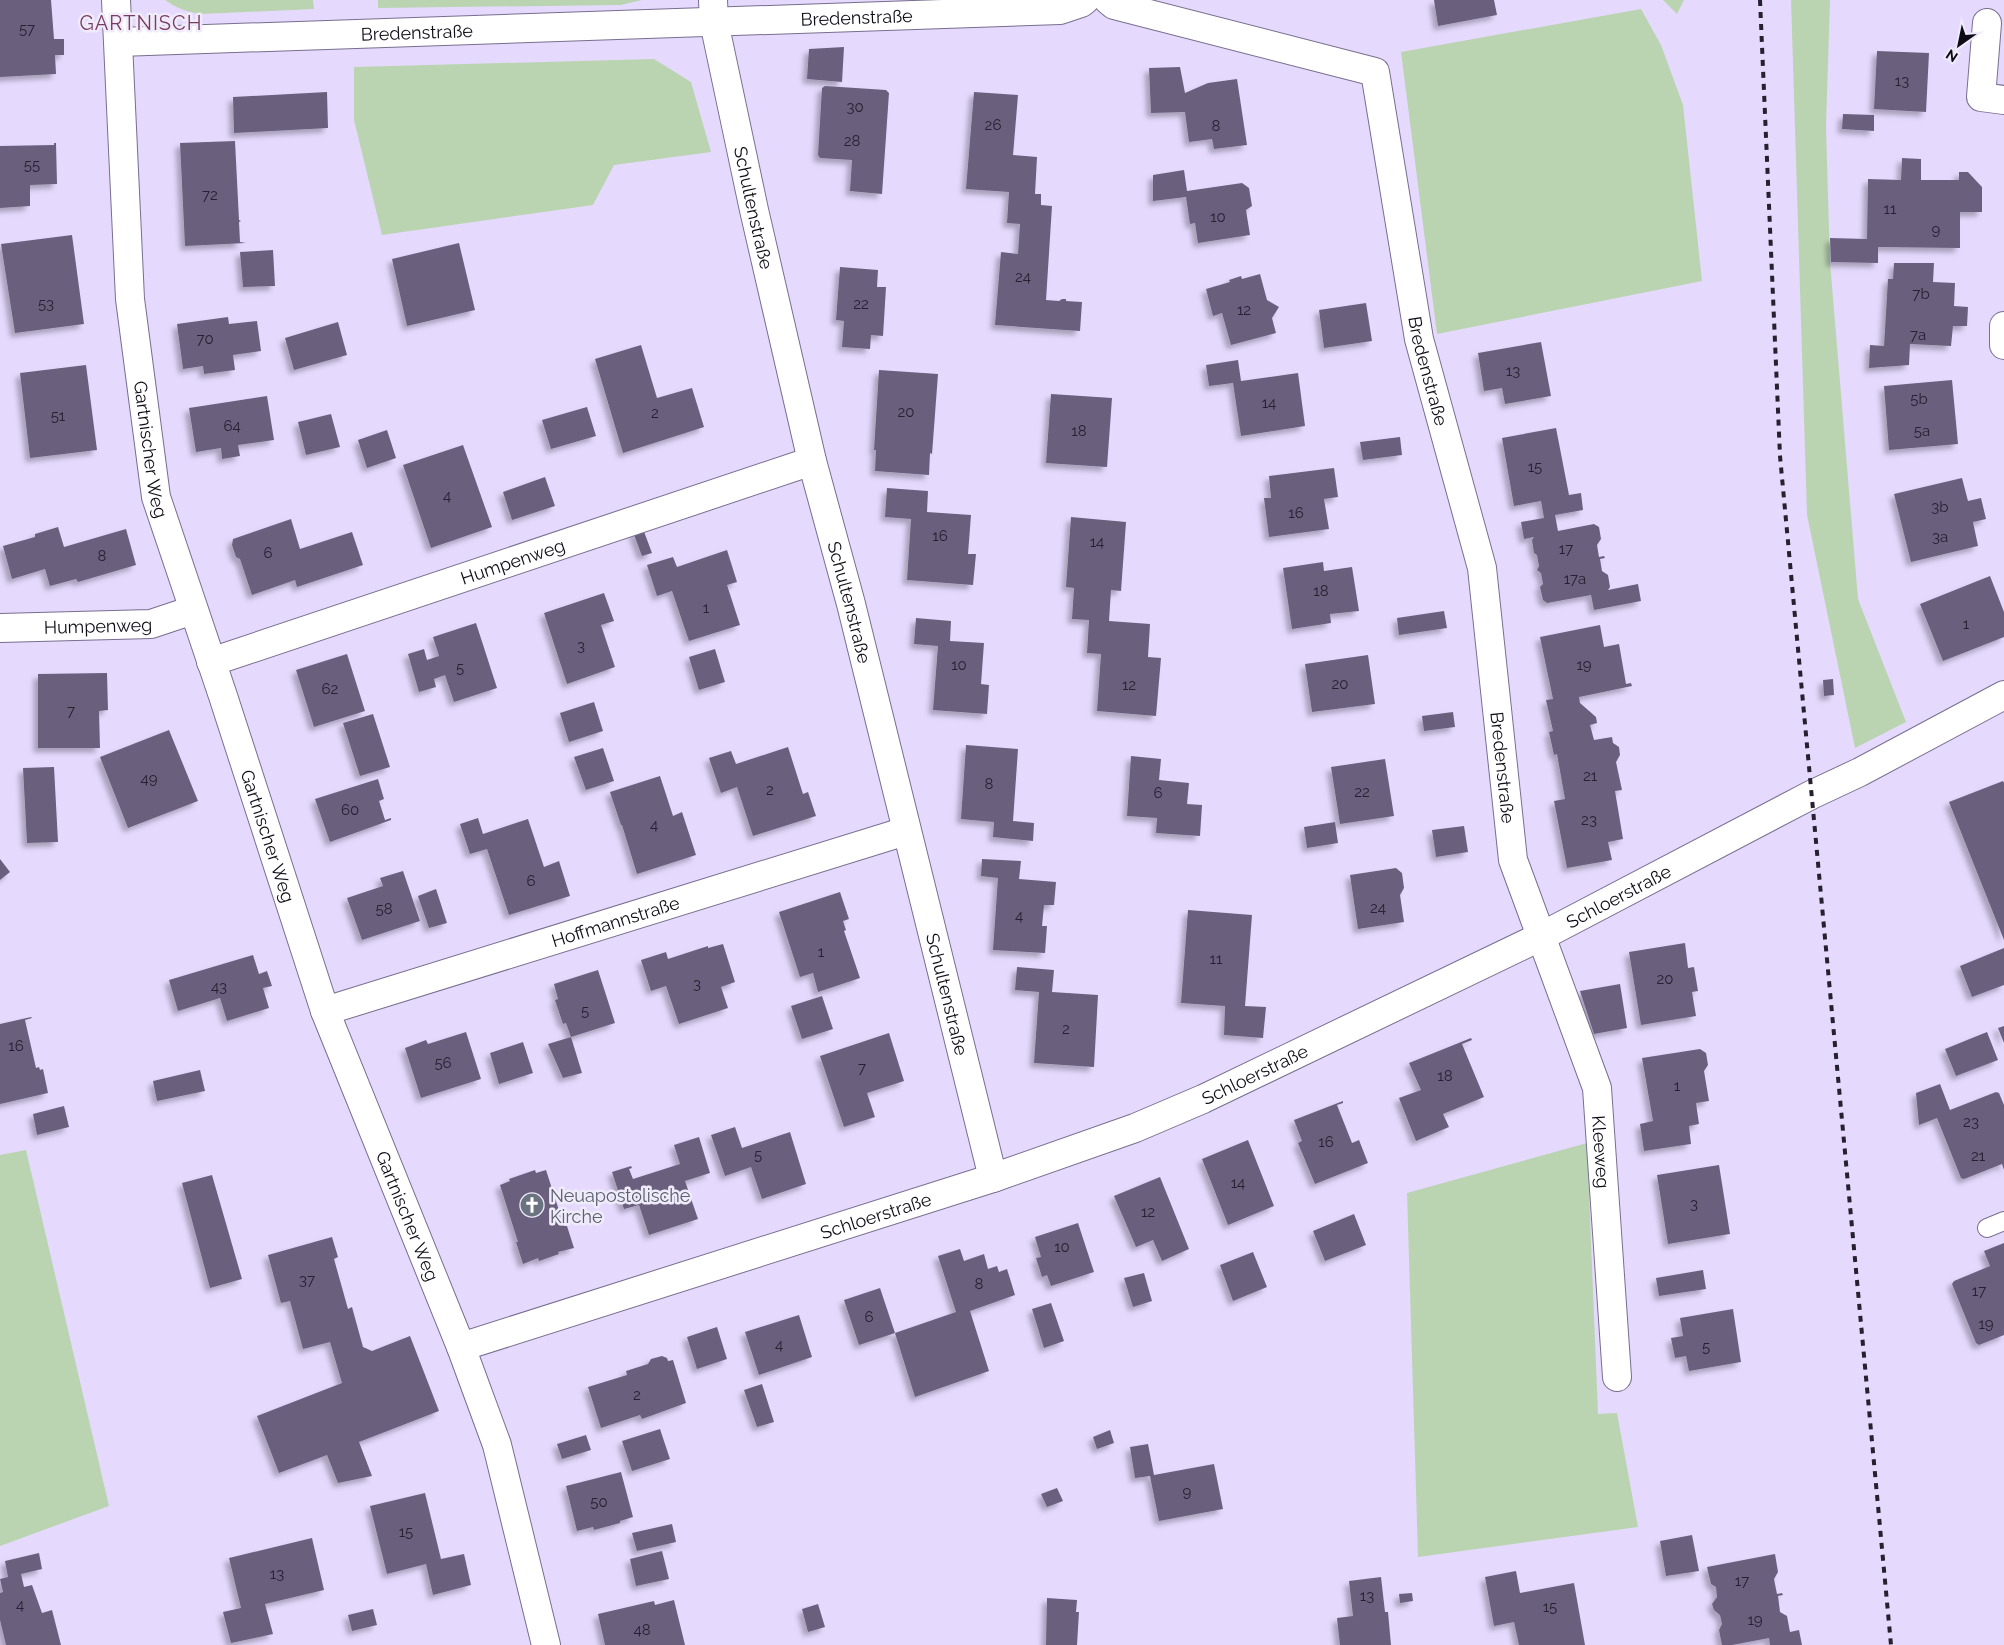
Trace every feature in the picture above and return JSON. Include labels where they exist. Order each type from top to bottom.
[{"type":"street","name":"Gartnischer Weg","points":[[116,0],[130,299],[156,497],[212,662],[325,1011],[461,1347],[496,1445],[546,1645]]},
{"type":"street","name":"Bredenstraße","points":[[119,42],[714,11],[1060,10],[1085,0]]},
{"type":"street","name":"Bredenstraße","points":[[1108,0],[1114,5],[1375,72],[1419,339],[1482,568],[1513,860],[1542,936]]},
{"type":"street","name":"Schultenstraße","points":[[714,11],[754,210],[812,462],[851,604],[993,1178]]},
{"type":"street","points":[[1988,23],[1981,97],[2004,100]]},
{"type":"street","points":[[2004,326],[2004,345]]},
{"type":"street","name":"Humpenweg","points":[[212,662],[812,462]]},
{"type":"street","name":"Humpenweg","points":[[0,628],[151,624],[193,610]]},
{"type":"street","name":"Schloerstraße","points":[[461,1347],[993,1178],[1135,1128],[1203,1099],[1542,936],[1788,807],[1860,772],[2004,695]]},
{"type":"street","name":"Hoffmannstraße","points":[[325,1011],[906,831]]},
{"type":"street","name":"Kleeweg","points":[[1542,936],[1597,1088],[1617,1377]]},
{"type":"lane","points":[[1987,1228],[2004,1221]]},
{"type":"green space","points":[[165,0],[313,0],[314,9],[201,14],[182,9]]},
{"type":"green space","points":[[378,0],[642,0],[621,5],[378,8]]},
{"type":"green space","points":[[1663,0],[1684,0],[1677,14]]},
{"type":"green space","points":[[1791,0],[1830,0],[1826,127],[1830,262],[1858,599],[1906,722],[1855,748],[1807,515]]},
{"type":"green space","points":[[1641,9],[1661,45],[1683,105],[1702,281],[1437,334],[1401,52]]},
{"type":"green space","points":[[654,59],[691,82],[711,152],[614,165],[593,205],[382,235],[354,120],[354,67]]},
{"type":"green space","points":[[1587,1143],[1598,1414],[1617,1413],[1638,1527],[1418,1557],[1407,1193]]},
{"type":"green space","points":[[26,1150],[109,1506],[0,1546],[0,1155]]},
{"type":"building","points":[[0,0],[51,0],[54,39],[64,39],[64,55],[55,55],[56,74],[0,77]]},
{"type":"building","points":[[1434,0],[1494,0],[1497,15],[1438,26]]},
{"type":"building","points":[[844,47],[842,82],[807,79],[809,49]]},
{"type":"building","points":[[1877,51],[1929,53],[1926,112],[1874,109]]},
{"type":"building","points":[[1180,67],[1185,93],[1208,83],[1237,79],[1247,145],[1214,149],[1212,139],[1189,142],[1185,112],[1151,113],[1149,68]]},
{"type":"building","points":[[825,86],[886,90],[889,93],[882,194],[850,191],[852,160],[820,158],[818,155],[822,88]]},
{"type":"building","points":[[327,92],[328,128],[234,133],[233,97]]},
{"type":"building","points":[[974,92],[1018,95],[1013,155],[1037,157],[1035,194],[1041,194],[1041,205],[1052,206],[1046,300],[1059,301],[1066,299],[1066,301],[1082,302],[1080,331],[995,325],[1001,252],[1018,254],[1020,224],[1007,223],[1009,192],[966,189]]},
{"type":"building","points":[[1843,114],[1874,115],[1874,131],[1842,129]]},
{"type":"building","points":[[235,141],[239,220],[241,221],[239,222],[240,242],[246,243],[185,246],[180,143]]},
{"type":"building","points":[[56,143],[57,184],[30,185],[30,206],[0,208],[0,146],[54,145]]},
{"type":"building","points":[[1902,158],[1921,159],[1921,180],[1959,180],[1959,172],[1968,172],[1982,187],[1982,212],[1960,212],[1960,248],[1878,247],[1878,263],[1831,262],[1830,238],[1867,239],[1868,179],[1901,180]]},
{"type":"building","points":[[1184,170],[1187,191],[1242,183],[1249,188],[1252,206],[1246,210],[1250,235],[1198,243],[1195,223],[1190,224],[1186,197],[1153,201],[1153,175]]},
{"type":"building","points":[[72,235],[84,324],[15,333],[1,244]]},
{"type":"building","points":[[459,243],[475,310],[407,326],[392,259]]},
{"type":"building","points":[[273,250],[275,286],[243,287],[240,252]]},
{"type":"building","points":[[1894,263],[1934,263],[1933,282],[1955,283],[1954,306],[1968,307],[1967,326],[1953,326],[1951,346],[1910,344],[1909,365],[1869,368],[1870,345],[1884,346],[1888,279],[1893,279]]},
{"type":"building","points":[[840,267],[878,270],[877,287],[886,287],[883,336],[871,335],[870,349],[842,347],[844,321],[836,320]]},
{"type":"building","points":[[1260,274],[1267,300],[1279,307],[1272,318],[1276,333],[1231,345],[1222,313],[1213,316],[1206,289],[1230,282],[1229,280],[1241,276],[1242,279]]},
{"type":"building","points":[[1366,303],[1372,341],[1324,348],[1319,310]]},
{"type":"building","points":[[228,317],[229,324],[257,321],[261,351],[233,355],[235,370],[204,374],[203,366],[183,369],[177,324]]},
{"type":"building","points":[[338,322],[347,355],[294,370],[285,338]]},
{"type":"building","points":[[1541,342],[1551,396],[1505,404],[1502,388],[1484,391],[1478,353]]},
{"type":"building","points":[[641,345],[657,398],[692,388],[704,427],[623,453],[595,359]]},
{"type":"building","points":[[1238,360],[1241,381],[1298,373],[1305,426],[1241,436],[1233,383],[1209,386],[1206,365]]},
{"type":"building","points":[[86,365],[97,450],[30,458],[20,373]]},
{"type":"building","points":[[879,370],[938,374],[929,475],[875,471],[876,450],[874,450]]},
{"type":"building","points":[[1952,380],[1958,444],[1889,450],[1884,386]]},
{"type":"building","points":[[1051,394],[1112,398],[1107,467],[1046,463]]},
{"type":"building","points":[[267,396],[274,440],[238,445],[240,456],[222,459],[221,448],[196,452],[189,408]]},
{"type":"building","points":[[587,407],[596,436],[551,449],[542,420]]},
{"type":"building","points":[[331,414],[340,447],[306,455],[298,422]]},
{"type":"building","points":[[1556,428],[1569,495],[1581,493],[1583,510],[1555,515],[1558,531],[1594,524],[1599,527],[1601,539],[1597,545],[1599,557],[1604,556],[1605,558],[1600,559],[1602,571],[1608,575],[1610,587],[1608,590],[1638,584],[1641,601],[1594,610],[1591,595],[1547,603],[1543,600],[1540,587],[1543,584],[1541,573],[1537,570],[1539,566],[1532,540],[1534,537],[1524,539],[1521,522],[1544,518],[1541,501],[1514,506],[1502,438]]},
{"type":"building","points":[[387,430],[396,458],[367,468],[358,440]]},
{"type":"building","points":[[1400,437],[1402,455],[1363,460],[1360,442]]},
{"type":"building","points":[[463,445],[492,527],[431,548],[403,465]]},
{"type":"building","points":[[1334,468],[1338,497],[1324,499],[1329,529],[1269,537],[1264,498],[1271,498],[1269,476]]},
{"type":"building","points":[[545,477],[555,506],[512,520],[503,492]]},
{"type":"building","points":[[1962,478],[1968,501],[1981,498],[1986,519],[1973,522],[1978,546],[1911,562],[1894,494]]},
{"type":"building","points":[[887,488],[928,491],[927,512],[971,515],[968,554],[976,554],[973,585],[907,580],[911,519],[885,517]]},
{"type":"building","points":[[1071,517],[1126,522],[1121,591],[1111,590],[1109,621],[1150,624],[1148,657],[1161,658],[1156,716],[1097,711],[1101,654],[1087,653],[1089,620],[1072,619],[1074,588],[1066,587]]},
{"type":"building","points":[[291,519],[300,549],[352,532],[363,565],[297,587],[295,580],[252,595],[240,559],[236,557],[232,545],[233,539]]},
{"type":"building","points":[[58,527],[64,547],[126,529],[136,565],[78,582],[76,579],[50,586],[45,569],[12,579],[3,546],[35,537],[35,534]]},
{"type":"building","points":[[643,529],[652,553],[642,556],[633,532]]},
{"type":"building","points":[[727,550],[737,582],[727,585],[740,625],[689,641],[672,591],[657,596],[647,565],[673,557],[677,567]]},
{"type":"building","points":[[1323,562],[1324,571],[1352,567],[1359,611],[1330,614],[1331,623],[1292,629],[1283,568]]},
{"type":"building","points":[[1990,576],[2004,612],[2004,637],[1943,661],[1920,604]]},
{"type":"building","points":[[604,593],[614,621],[601,625],[615,667],[567,684],[544,613]]},
{"type":"building","points":[[1444,611],[1447,628],[1399,635],[1397,618]]},
{"type":"building","points":[[916,618],[951,621],[950,641],[984,643],[981,684],[989,685],[987,714],[933,710],[938,646],[914,644]]},
{"type":"building","points":[[476,623],[497,688],[454,702],[445,675],[434,679],[436,687],[419,692],[408,654],[424,649],[427,660],[439,656],[433,637]]},
{"type":"building","points":[[1600,625],[1604,647],[1619,644],[1626,684],[1631,683],[1632,686],[1579,697],[1580,703],[1596,717],[1597,723],[1590,725],[1594,740],[1612,737],[1613,743],[1619,747],[1620,755],[1616,762],[1622,790],[1615,791],[1623,839],[1608,842],[1612,860],[1567,868],[1554,801],[1565,799],[1557,754],[1554,755],[1549,732],[1553,731],[1546,700],[1553,699],[1540,637]]},
{"type":"building","points":[[715,649],[725,682],[699,690],[689,657]]},
{"type":"building","points":[[347,654],[365,711],[314,727],[296,670]]},
{"type":"building","points":[[1368,655],[1375,704],[1312,712],[1305,664]]},
{"type":"building","points":[[107,673],[108,710],[99,711],[100,748],[38,748],[38,674]]},
{"type":"building","points":[[1833,679],[1834,695],[1824,696],[1823,680]]},
{"type":"building","points":[[594,702],[603,731],[569,742],[560,713]]},
{"type":"building","points":[[1453,712],[1455,727],[1424,731],[1422,716]]},
{"type":"building","points":[[373,714],[390,767],[360,776],[343,723]]},
{"type":"building","points":[[169,730],[198,801],[128,828],[100,757]]},
{"type":"building","points":[[966,745],[1018,749],[1013,821],[1034,823],[1033,841],[993,837],[994,822],[961,819]]},
{"type":"building","points":[[788,747],[803,794],[808,792],[816,816],[753,836],[737,787],[721,793],[709,758],[731,751],[736,764]]},
{"type":"building","points":[[603,748],[614,781],[586,790],[574,757]]},
{"type":"building","points":[[1131,756],[1161,759],[1159,780],[1189,783],[1187,804],[1202,805],[1200,836],[1156,833],[1157,818],[1127,816]]},
{"type":"building","points":[[1385,759],[1394,816],[1340,824],[1331,767]]},
{"type":"building","points":[[54,767],[58,842],[27,843],[23,768]]},
{"type":"building","points":[[660,776],[673,816],[682,812],[696,855],[637,874],[610,792]]},
{"type":"building","points":[[378,779],[384,799],[379,801],[385,820],[391,818],[391,820],[330,842],[315,799]]},
{"type":"building","points":[[2003,781],[2004,783],[2004,940],[1949,802]]},
{"type":"building","points":[[478,818],[483,834],[528,819],[544,867],[559,861],[570,896],[509,915],[487,849],[470,854],[460,824]]},
{"type":"building","points":[[1335,822],[1338,843],[1307,848],[1304,827]]},
{"type":"building","points":[[1464,826],[1468,852],[1436,857],[1432,830]]},
{"type":"building","points":[[0,859],[10,872],[0,880]]},
{"type":"building","points":[[982,859],[1021,861],[1019,879],[1056,882],[1054,905],[1044,905],[1042,926],[1047,926],[1045,953],[993,950],[998,878],[981,876]]},
{"type":"building","points":[[1396,868],[1402,873],[1404,888],[1400,895],[1404,922],[1358,929],[1350,875]]},
{"type":"building","points":[[403,871],[420,921],[362,940],[347,898],[383,886],[380,878]]},
{"type":"building","points":[[436,889],[447,923],[429,928],[418,896]]},
{"type":"building","points":[[840,892],[849,919],[843,921],[846,930],[844,931],[860,978],[818,992],[813,973],[800,977],[779,912]]},
{"type":"building","points":[[1188,910],[1252,915],[1245,1006],[1266,1007],[1263,1038],[1224,1035],[1225,1006],[1181,1003]]},
{"type":"building","points":[[1685,943],[1688,968],[1694,967],[1698,991],[1692,992],[1696,1016],[1641,1025],[1629,952]]},
{"type":"building","points":[[723,944],[735,982],[721,987],[728,1008],[679,1024],[666,986],[651,991],[641,960],[666,952],[668,959],[708,946],[708,948]]},
{"type":"building","points":[[2004,948],[2004,985],[1972,997],[1960,966]]},
{"type":"building","points":[[253,955],[259,974],[267,971],[272,986],[263,988],[269,1008],[227,1021],[220,998],[178,1011],[169,980]]},
{"type":"building","points":[[1017,967],[1054,970],[1052,992],[1098,995],[1094,1067],[1034,1063],[1039,992],[1015,990]]},
{"type":"building","points":[[598,970],[615,1023],[571,1037],[566,1023],[563,1024],[555,1000],[558,999],[554,984]]},
{"type":"building","points":[[1620,984],[1627,1028],[1594,1034],[1580,991]]},
{"type":"building","points":[[822,996],[833,1029],[802,1039],[791,1006]]},
{"type":"building","points":[[31,1017],[25,1020],[36,1068],[43,1069],[48,1093],[0,1104],[0,1024]]},
{"type":"building","points":[[2004,1026],[2004,1043],[1998,1028]]},
{"type":"building","points":[[466,1032],[481,1079],[421,1098],[405,1048],[426,1040],[428,1044]]},
{"type":"building","points":[[1987,1032],[1998,1060],[1956,1076],[1945,1049]]},
{"type":"building","points":[[889,1033],[904,1081],[867,1093],[875,1117],[844,1127],[820,1056]]},
{"type":"building","points":[[571,1037],[582,1073],[563,1078],[548,1044]]},
{"type":"building","points":[[1471,1038],[1472,1040],[1462,1044],[1484,1097],[1443,1114],[1449,1127],[1416,1141],[1399,1098],[1421,1090],[1409,1063]]},
{"type":"building","points":[[523,1042],[533,1073],[499,1084],[490,1053]]},
{"type":"building","points":[[1700,1049],[1706,1053],[1708,1065],[1704,1071],[1709,1101],[1696,1103],[1699,1124],[1689,1126],[1691,1144],[1644,1151],[1640,1124],[1653,1121],[1642,1058]]},
{"type":"building","points":[[200,1070],[205,1091],[157,1101],[153,1081]]},
{"type":"building","points":[[1940,1084],[1950,1110],[1996,1092],[1999,1093],[2004,1105],[2004,1170],[2002,1164],[1964,1179],[1961,1178],[1937,1118],[1919,1125],[1916,1093]]},
{"type":"building","points":[[1343,1101],[1343,1103],[1337,1105],[1352,1143],[1359,1140],[1368,1163],[1315,1184],[1298,1143],[1302,1141],[1294,1120]]},
{"type":"building","points":[[64,1106],[69,1127],[37,1135],[33,1114]]},
{"type":"building","points":[[735,1127],[742,1148],[790,1132],[806,1184],[762,1199],[751,1167],[725,1176],[711,1135]]},
{"type":"building","points":[[699,1137],[710,1173],[685,1181],[698,1219],[649,1235],[639,1205],[624,1209],[612,1172],[631,1166],[632,1168],[629,1169],[633,1179],[680,1164],[674,1145]]},
{"type":"building","points":[[1248,1140],[1274,1206],[1228,1225],[1202,1159]]},
{"type":"building","points":[[1719,1165],[1730,1234],[1668,1244],[1657,1175]]},
{"type":"building","name":"Neuapostolische Kirche","points":[[535,1170],[536,1173],[546,1170],[564,1226],[567,1226],[574,1248],[558,1252],[559,1254],[539,1261],[538,1258],[523,1264],[500,1185],[510,1181],[509,1179]]},
{"type":"building","points":[[212,1175],[242,1279],[210,1288],[182,1183]]},
{"type":"building","points":[[1160,1177],[1189,1249],[1162,1261],[1153,1240],[1136,1247],[1114,1196]]},
{"type":"building","points":[[1354,1214],[1366,1245],[1325,1261],[1313,1231]]},
{"type":"building","points":[[1078,1223],[1094,1272],[1051,1286],[1047,1275],[1042,1277],[1036,1258],[1041,1257],[1035,1237]]},
{"type":"building","points":[[332,1237],[338,1257],[334,1259],[348,1309],[352,1307],[363,1347],[372,1351],[410,1336],[439,1411],[359,1442],[372,1476],[338,1483],[327,1455],[279,1473],[257,1416],[342,1383],[330,1342],[303,1349],[290,1301],[281,1303],[268,1255]]},
{"type":"building","points":[[2004,1243],[2004,1335],[1979,1345],[1976,1343],[1952,1284],[1954,1281],[1990,1266],[1984,1251]]},
{"type":"building","points":[[960,1249],[964,1261],[984,1254],[988,1269],[997,1266],[999,1272],[1007,1269],[1015,1295],[970,1311],[989,1371],[915,1397],[895,1333],[956,1312],[938,1256]]},
{"type":"building","points":[[1253,1252],[1267,1287],[1233,1301],[1220,1265]]},
{"type":"building","points":[[1703,1270],[1706,1289],[1659,1296],[1656,1278]]},
{"type":"building","points":[[1144,1273],[1152,1301],[1133,1307],[1124,1278]]},
{"type":"building","points":[[880,1288],[895,1333],[859,1345],[844,1300]]},
{"type":"building","points":[[1051,1303],[1064,1341],[1044,1348],[1032,1309]]},
{"type":"building","points":[[1733,1309],[1741,1362],[1689,1371],[1686,1356],[1675,1358],[1671,1338],[1683,1336],[1680,1318]]},
{"type":"building","points":[[799,1315],[812,1357],[759,1375],[745,1332]]},
{"type":"building","points":[[717,1327],[727,1359],[697,1369],[687,1337]]},
{"type":"building","points":[[662,1356],[667,1358],[668,1361],[673,1360],[686,1403],[642,1419],[640,1415],[601,1428],[588,1387],[627,1375],[626,1371],[648,1364],[651,1359]]},
{"type":"building","points":[[762,1384],[774,1422],[757,1427],[744,1390]]},
{"type":"building","points":[[660,1429],[670,1459],[632,1471],[622,1441]]},
{"type":"building","points":[[1110,1430],[1114,1443],[1097,1449],[1093,1437]]},
{"type":"building","points":[[586,1435],[591,1450],[562,1459],[557,1444]]},
{"type":"building","points":[[1148,1444],[1154,1475],[1214,1464],[1223,1509],[1159,1521],[1150,1476],[1135,1478],[1130,1447]]},
{"type":"building","points":[[621,1472],[633,1517],[620,1521],[620,1523],[594,1530],[593,1527],[577,1531],[566,1486]]},
{"type":"building","points":[[1057,1488],[1063,1501],[1047,1507],[1041,1494]]},
{"type":"building","points":[[425,1493],[441,1559],[464,1554],[471,1585],[433,1595],[426,1564],[387,1574],[370,1506]]},
{"type":"building","points":[[672,1524],[676,1542],[637,1551],[632,1533]]},
{"type":"building","points":[[1692,1535],[1699,1571],[1666,1576],[1660,1541]]},
{"type":"building","points":[[312,1538],[324,1590],[265,1604],[273,1634],[231,1643],[223,1612],[241,1608],[229,1558]]},
{"type":"building","points":[[662,1551],[669,1579],[636,1586],[630,1559]]},
{"type":"building","points":[[39,1553],[42,1569],[21,1574],[24,1587],[32,1585],[42,1613],[52,1610],[61,1645],[6,1645],[0,1620],[0,1593],[3,1592],[0,1579],[8,1577],[5,1561]]},
{"type":"building","points":[[1775,1554],[1778,1572],[1774,1579],[1777,1594],[1782,1593],[1783,1595],[1778,1596],[1780,1612],[1787,1616],[1790,1632],[1799,1630],[1802,1645],[1770,1645],[1769,1638],[1722,1645],[1719,1630],[1722,1624],[1720,1615],[1714,1610],[1712,1604],[1717,1597],[1716,1587],[1711,1584],[1707,1567]]},
{"type":"building","points":[[1516,1571],[1520,1593],[1574,1583],[1585,1645],[1519,1645],[1514,1622],[1494,1626],[1485,1577]]},
{"type":"building","points":[[1381,1577],[1385,1612],[1388,1612],[1391,1645],[1340,1645],[1337,1618],[1353,1616],[1349,1581]]},
{"type":"building","points":[[1412,1593],[1413,1601],[1400,1603],[1399,1594]]},
{"type":"building","points":[[1047,1598],[1077,1600],[1076,1612],[1079,1612],[1077,1645],[1046,1645]]},
{"type":"building","points":[[674,1600],[685,1645],[605,1645],[598,1614],[654,1601],[655,1605]]},
{"type":"building","points":[[818,1604],[825,1627],[808,1632],[802,1609]]},
{"type":"building","points":[[373,1609],[377,1625],[352,1631],[348,1615]]},
{"type":"railway","points":[[1760,0],[1780,456],[1891,1645]]},
{"type":"place","name":"Neuapostolische Kirche","points":[[532,1205]]},
{"type":"district","name":"GARTNISCH","points":[[141,23]]}]
